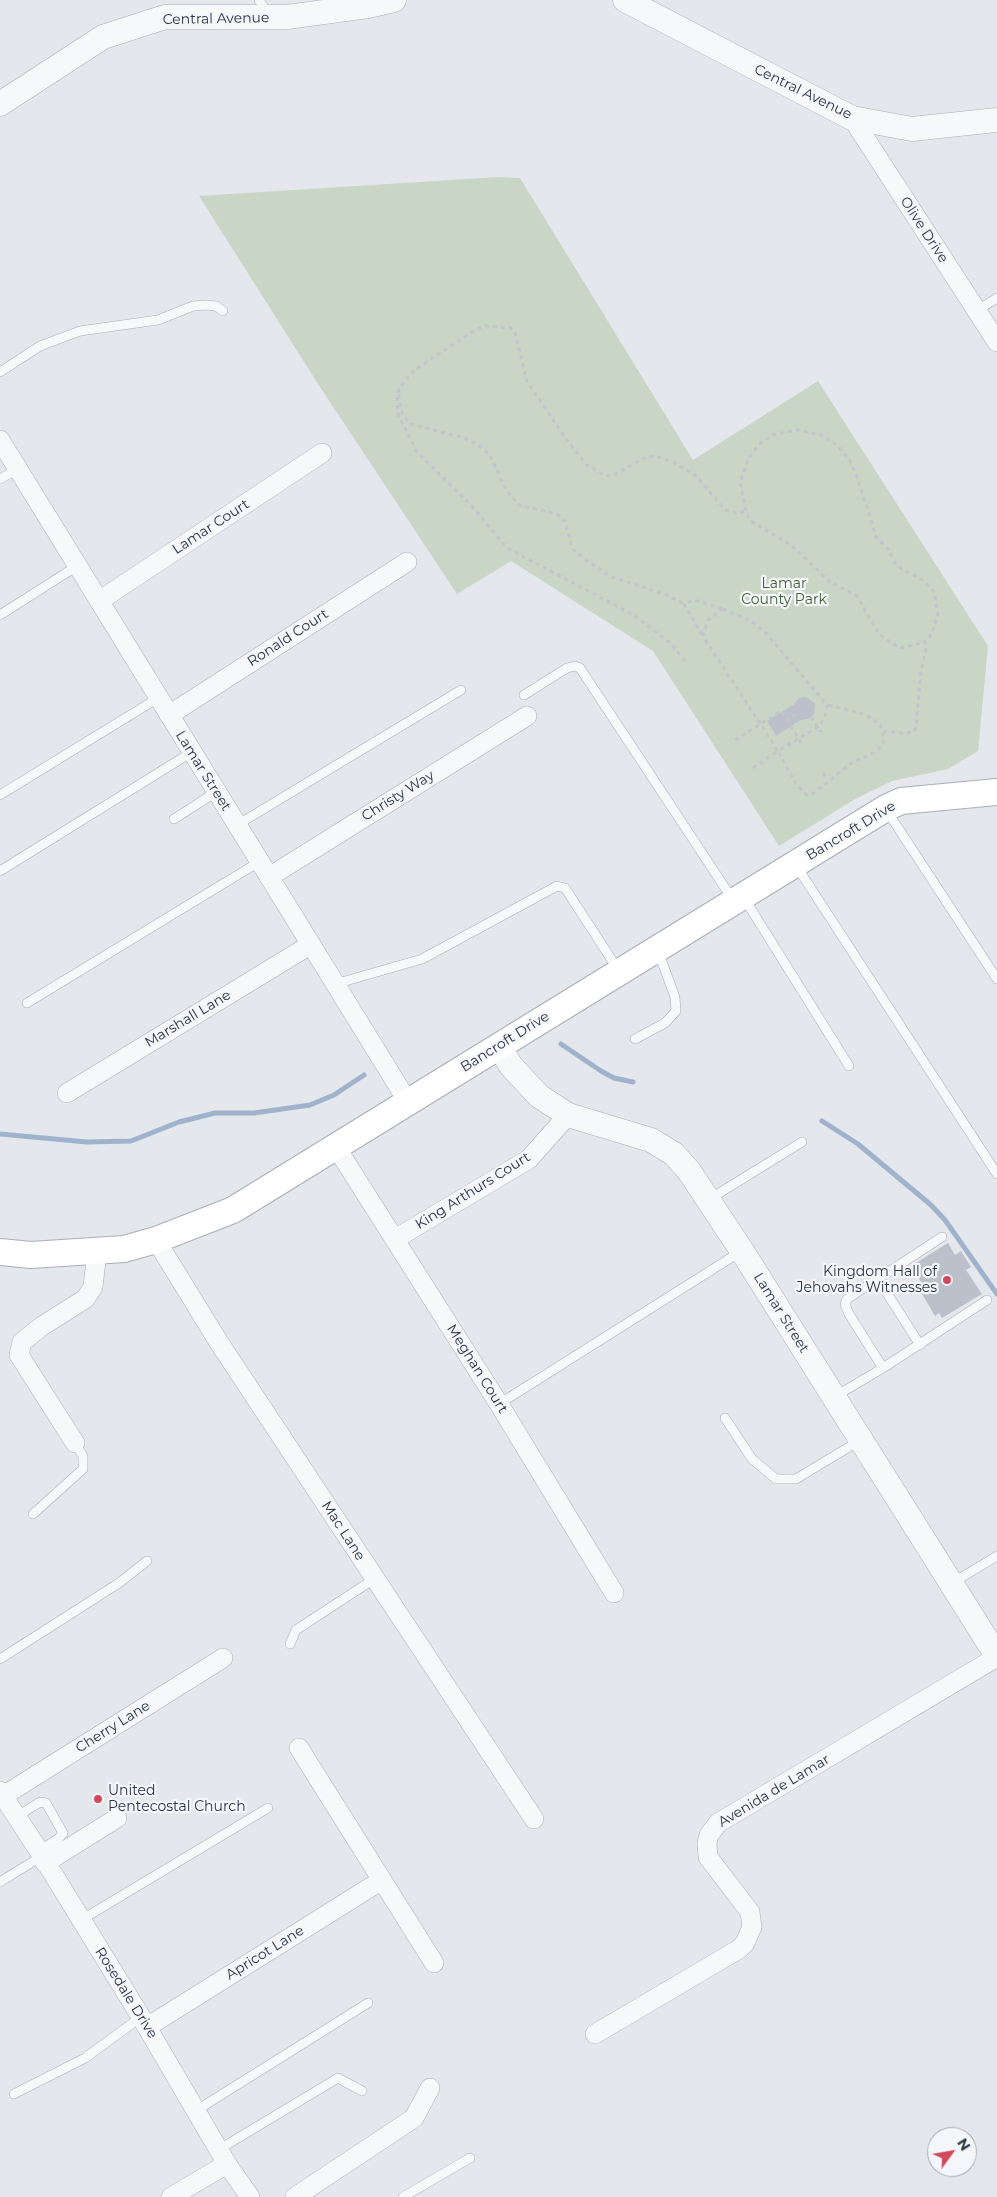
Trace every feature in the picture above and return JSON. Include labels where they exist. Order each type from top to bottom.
[{"type":"main road","name":"Bancroft Drive","points":[[0,1252],[31,1255],[97,1252],[124,1248],[156,1240],[233,1210],[886,808],[901,801],[997,792]]},
{"type":"street","name":"Central Avenue","points":[[0,104],[110,34],[165,17],[265,9],[368,6],[394,0]]},
{"type":"street","name":"Central Avenue","points":[[625,0],[852,118],[912,129],[997,120]]},
{"type":"street","name":"Olive Drive","points":[[852,118],[997,342]]},
{"type":"street","name":"Lamar Street","points":[[0,440],[408,1102]]},
{"type":"street","name":"Lamar Court","points":[[99,601],[322,453]]},
{"type":"street","name":"Ronald Court","points":[[168,715],[407,562]]},
{"type":"street","name":"Christy Way","points":[[264,869],[527,716]]},
{"type":"street","name":"Marshall Lane","points":[[67,1093],[310,945]]},
{"type":"street","name":"Lamar Street","points":[[499,1046],[511,1066],[539,1096],[568,1115],[654,1141],[674,1154],[689,1171],[742,1251],[997,1656]]},
{"type":"street","name":"King Arthurs Court","points":[[395,1239],[529,1159],[568,1115]]},
{"type":"street","name":"Meghan Court","points":[[336,1147],[499,1404],[614,1593]]},
{"type":"street","name":"Mac Lane","points":[[156,1240],[218,1340],[374,1579],[534,1819]]},
{"type":"street","points":[[75,1443],[19,1355],[22,1342],[42,1326],[85,1299],[93,1287],[97,1252]]},
{"type":"street","name":"Avenida de Lamar","points":[[595,2034],[739,1949],[745,1943],[752,1927],[750,1912],[708,1858],[707,1842],[709,1835],[718,1823],[997,1656]]},
{"type":"street","name":"Cherry Lane","points":[[1,1793],[223,1658]]},
{"type":"street","points":[[300,1748],[434,1963]]},
{"type":"street","name":"Rosedale Drive","points":[[1,1793],[144,2022],[197,2110],[222,2157],[250,2197]]},
{"type":"street","points":[[42,1856],[117,1818]]},
{"type":"street","name":"Apricot Lane","points":[[144,2022],[382,1880]]},
{"type":"street","points":[[295,2197],[414,2118],[430,2088]]},
{"type":"street","points":[[171,2197],[222,2157]]},
{"type":"lane","points":[[976,311],[997,298]]},
{"type":"lane","points":[[0,372],[40,346],[80,331],[158,320],[193,306],[206,304],[216,306],[223,311]]},
{"type":"lane","points":[[0,479],[18,468]]},
{"type":"lane","points":[[0,615],[77,566]]},
{"type":"lane","points":[[524,695],[567,668],[575,666],[580,668],[739,900],[849,1066]]},
{"type":"lane","points":[[237,825],[461,690]]},
{"type":"lane","points":[[0,794],[158,698]]},
{"type":"lane","points":[[0,871],[192,752]]},
{"type":"lane","points":[[174,819],[216,792]]},
{"type":"lane","points":[[886,808],[997,979]]},
{"type":"lane","points":[[795,865],[997,1174]]},
{"type":"lane","points":[[27,1003],[264,869]]},
{"type":"lane","points":[[335,984],[422,959],[557,886],[565,888],[620,972]]},
{"type":"lane","points":[[635,1038],[666,1023],[676,1011],[675,997],[657,948]]},
{"type":"lane","points":[[708,1200],[802,1142]]},
{"type":"lane","points":[[883,1368],[845,1304],[847,1299],[942,1237]]},
{"type":"lane","points":[[499,1404],[742,1251]]},
{"type":"lane","points":[[878,1278],[920,1345]]},
{"type":"lane","points":[[834,1397],[920,1345],[987,1300]]},
{"type":"lane","points":[[725,1418],[752,1459],[776,1479],[796,1479],[861,1440]]},
{"type":"lane","points":[[33,1514],[83,1469],[83,1456],[75,1443]]},
{"type":"lane","points":[[951,1584],[997,1556]]},
{"type":"lane","points":[[0,1659],[119,1583],[147,1561]]},
{"type":"lane","points":[[290,1644],[296,1630],[374,1579]]},
{"type":"lane","points":[[0,1882],[42,1856],[63,1833],[58,1820],[46,1803],[40,1802],[16,1817]]},
{"type":"lane","points":[[81,1920],[268,1808]]},
{"type":"lane","points":[[197,2110],[368,2003]]},
{"type":"lane","points":[[14,2094],[85,2058],[144,2022]]},
{"type":"lane","points":[[222,2157],[338,2078],[362,2091]]},
{"type":"lane","points":[[403,2197],[470,2158]]},
{"type":"path","points":[[685,661],[669,642],[632,614],[507,548],[471,506],[417,452],[398,414],[397,399],[399,388],[414,370],[474,331],[485,326],[511,328],[515,332],[527,382],[569,443],[587,465],[604,475],[612,476],[644,458],[656,456],[676,463],[695,475],[725,510],[735,513],[745,511]]},
{"type":"path","points":[[399,388],[400,406],[403,416],[411,424],[464,438],[477,444],[490,455],[506,490],[519,505],[549,511],[557,514],[565,521],[572,548],[584,559],[612,577],[667,595],[684,604],[778,751],[796,784],[807,795],[814,793],[827,780],[850,764],[877,751],[884,742],[883,731],[875,721],[865,714],[827,705],[765,632],[751,621],[723,609],[694,600],[684,604]]},
{"type":"path","points":[[797,430],[812,432],[832,440],[850,461],[876,536],[888,549],[897,566],[924,581],[934,592],[938,613],[932,634],[925,642],[915,646],[900,648],[887,640],[878,633],[857,596],[830,582],[791,544],[751,521],[745,511],[740,483],[748,456],[761,443],[773,435],[797,430]]},
{"type":"path","points":[[704,638],[703,634],[708,620],[723,609]]},
{"type":"path","points":[[883,731],[914,732],[921,671],[926,650],[925,642]]},
{"type":"path","points":[[753,768],[818,727],[825,717],[827,705]]},
{"type":"path","points":[[735,740],[781,711],[802,744]]},
{"type":"path","points":[[786,720],[795,714]]},
{"type":"path","points":[[811,717],[820,732]]},
{"type":"path","points":[[823,773],[827,780]]},
{"type":"green space","name":"Lamar County Park","points":[[498,177],[520,178],[693,460],[818,381],[988,646],[978,751],[948,769],[892,781],[855,799],[779,846],[653,651],[511,561],[457,594],[320,387],[199,196]]},
{"type":"building","points":[[806,697],[815,703],[814,715],[808,719],[801,720],[776,736],[767,721],[793,705],[799,698]]},
{"type":"building","name":"Kingdom Hall of Jehovahs Witnesses","points":[[948,1243],[955,1255],[961,1251],[971,1267],[966,1270],[982,1294],[942,1318],[939,1313],[935,1316],[922,1294],[927,1291],[911,1266]]},
{"type":"waterway","points":[[561,1044],[614,1078],[633,1082]]},
{"type":"waterway","points":[[0,1134],[87,1142],[131,1141],[179,1122],[215,1113],[254,1113],[310,1105],[334,1095],[364,1075]]},
{"type":"waterway","points":[[822,1121],[858,1144],[931,1205],[945,1220],[997,1294]]},
{"type":"place","name":"Kingdom Hall of Jehovahs Witnesses","points":[[947,1280]]},
{"type":"place","name":"United Pentecostal Church","points":[[98,1799]]}]
